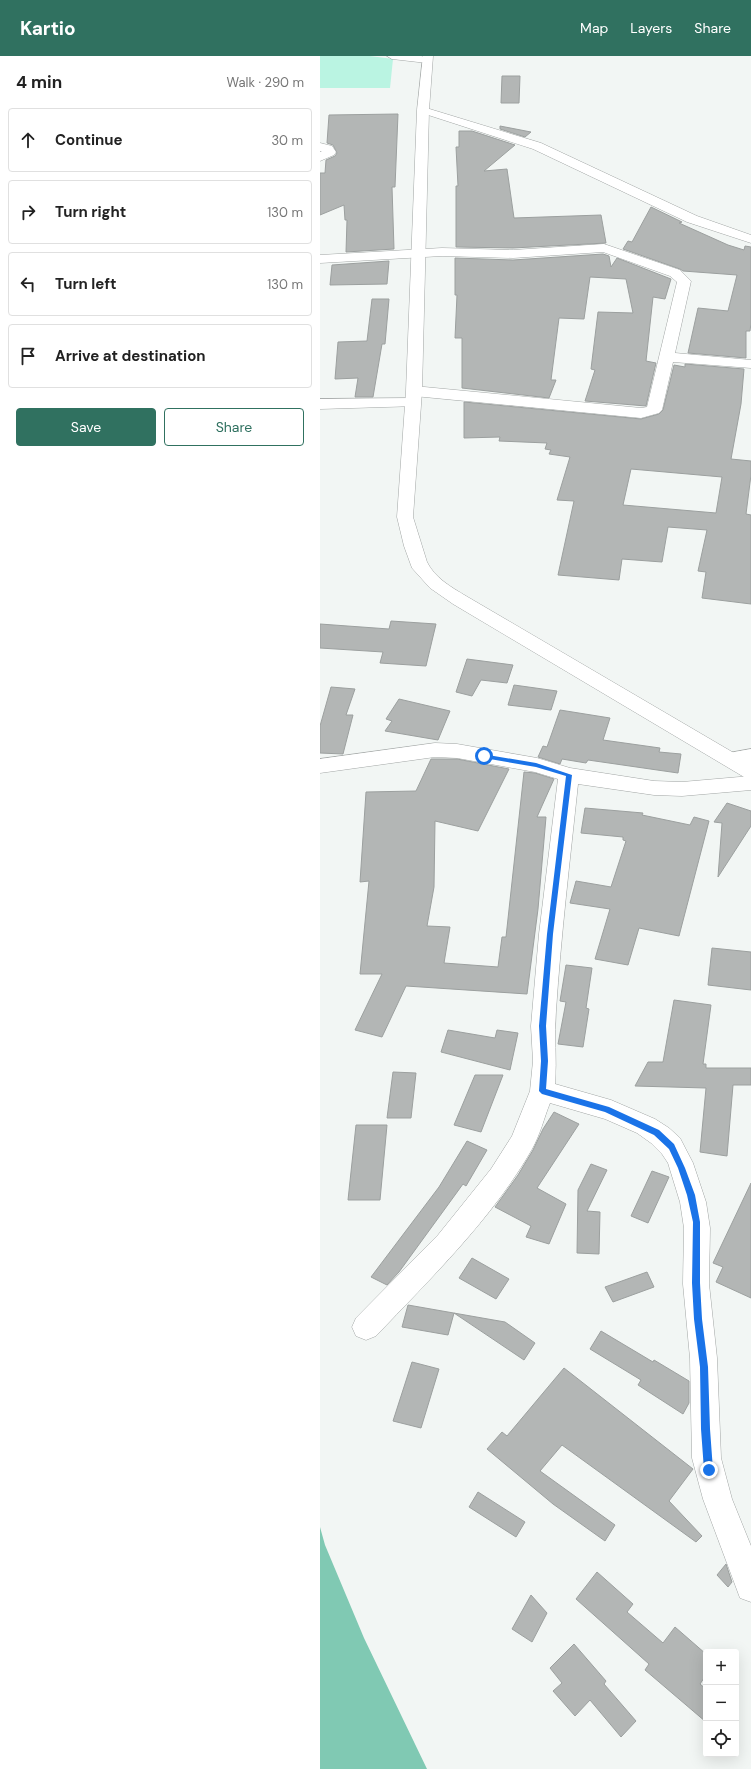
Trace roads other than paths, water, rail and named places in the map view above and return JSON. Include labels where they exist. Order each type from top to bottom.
[{"type":"street","points":[[392,56],[427,58],[423,110],[413,397],[405,517],[409,534],[423,572],[441,587],[482,614],[751,772]]},
{"type":"street","points":[[423,110],[537,146],[692,219],[751,239]]},
{"type":"street","points":[[320,147],[328,149],[330,152],[320,157]]},
{"type":"street","points":[[320,259],[449,252],[513,254],[604,248],[675,273],[684,281],[654,410],[641,413],[413,397],[320,404]]},
{"type":"street","points":[[667,357],[751,364]]},
{"type":"street","points":[[320,766],[411,752],[442,750],[457,751],[536,765],[569,775],[601,781],[654,788],[682,789],[751,783]]},
{"type":"street","points":[[730,760],[751,756]]},
{"type":"street","points":[[366,1327],[447,1243],[500,1177],[523,1141],[542,1091],[545,1061],[543,1026],[550,934],[569,775]]},
{"type":"street","points":[[542,1091],[606,1109],[656,1132],[672,1147],[681,1168],[691,1195],[696,1222],[696,1283],[698,1319],[704,1367],[705,1429],[709,1470],[720,1506],[742,1558],[751,1587]]}]
